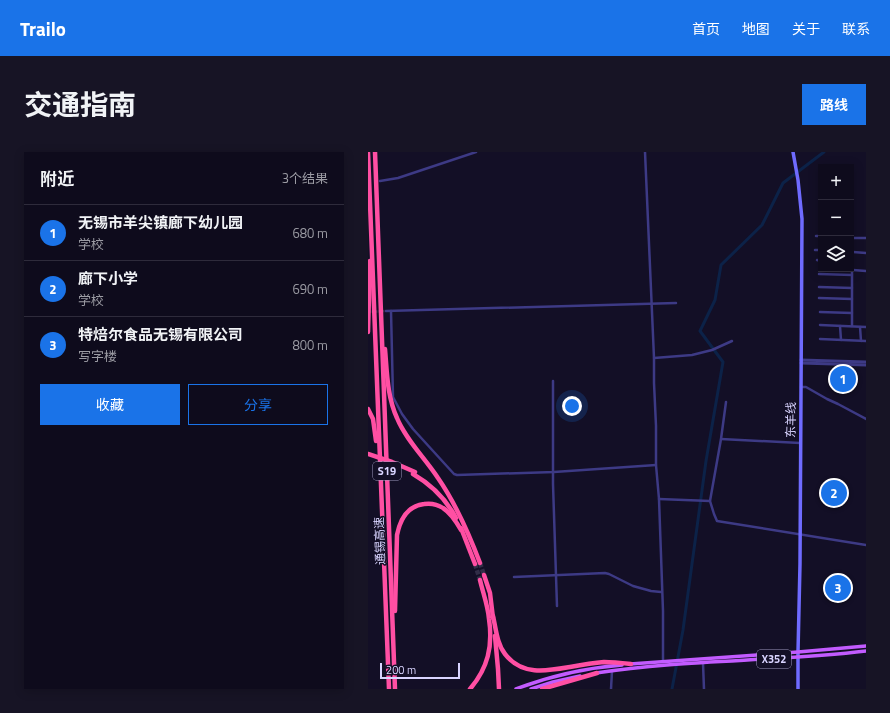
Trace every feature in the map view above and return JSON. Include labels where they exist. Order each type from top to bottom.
[{"type":"highway","name":"通锡高速","points":[[368,152],[371,268],[389,689]]},
{"type":"highway","name":"通锡高速","points":[[375,152],[396,689]]},
{"type":"highway","points":[[368,332],[371,268]]},
{"type":"highway","points":[[380,297],[387,377],[393,409],[405,434],[445,489],[455,507],[462,528]]},
{"type":"highway","points":[[368,408],[373,419],[376,435],[382,519]]},
{"type":"highway","points":[[368,456],[414,473],[438,492],[453,512],[472,543],[477,564]]},
{"type":"highway","points":[[394,649],[397,535],[402,518],[409,510],[417,505],[434,504],[448,512],[462,528]]},
{"type":"highway","points":[[470,689],[484,669],[489,653],[491,617],[490,594],[484,575]]},
{"type":"highway","points":[[480,580],[501,646],[511,660],[524,668],[532,670],[549,670],[605,662],[631,664]]},
{"type":"highway","points":[[491,617],[496,656],[498,689]]},
{"type":"highway","points":[[542,689],[597,673]]},
{"type":"main road","name":"东羊线","points":[[793,152],[798,179],[802,219],[798,689]]},
{"type":"main road","name":"X352","points":[[682,663],[866,646]]},
{"type":"main road","name":"X352","points":[[516,689],[546,679],[607,666],[663,662],[703,663],[866,651]]},
{"type":"main road","name":"X352","points":[[531,689],[561,680],[597,673],[674,663]]},
{"type":"street","points":[[380,181],[398,178],[476,152]]},
{"type":"street","points":[[645,152],[654,358],[656,465],[659,499],[661,592],[663,611],[663,662]]},
{"type":"street","points":[[854,238],[866,238]]},
{"type":"street","points":[[854,252],[866,253]]},
{"type":"street","points":[[854,270],[866,270]]},
{"type":"street","points":[[819,274],[852,275],[852,326]]},
{"type":"street","points":[[819,287],[852,288]]},
{"type":"street","points":[[819,298],[852,299]]},
{"type":"street","points":[[386,311],[676,303]]},
{"type":"street","points":[[391,311],[393,397],[402,414],[413,429],[454,474],[554,472],[656,465]]},
{"type":"street","points":[[820,312],[852,313]]},
{"type":"street","points":[[820,326],[866,327]]},
{"type":"street","points":[[840,326],[841,340]]},
{"type":"street","points":[[860,326],[861,341]]},
{"type":"street","points":[[820,339],[866,341]]},
{"type":"street","points":[[654,358],[692,355],[712,350],[732,341]]},
{"type":"street","points":[[801,362],[866,362]]},
{"type":"street","points":[[801,362],[866,365]]},
{"type":"street","points":[[552,381],[557,606]]},
{"type":"street","points":[[801,387],[806,387],[866,419]]},
{"type":"street","points":[[726,402],[721,439],[709,501],[717,521],[866,544]]},
{"type":"street","points":[[721,439],[800,443]]},
{"type":"street","points":[[659,499],[709,501]]},
{"type":"street","points":[[514,577],[605,573],[632,586],[661,592]]},
{"type":"street","points":[[703,663],[704,689]]},
{"type":"street","points":[[611,689],[612,671]]},
{"type":"waterway","points":[[672,689],[683,630],[706,461],[723,362],[700,331],[715,300],[721,265],[762,225],[783,183],[824,152]]},
{"type":"tunnel","points":[[368,312],[386,311]]},
{"type":"tunnel","points":[[480,563],[484,575]]},
{"type":"tunnel","points":[[475,564],[480,580]]},
{"type":"place","name":"无锡市羊尖镇廊下幼儿园","points":[[843,379]]},
{"type":"place","name":"廊下小学","points":[[834,493]]},
{"type":"place","name":"特焙尔食品无锡有限公司","points":[[838,588]]}]
